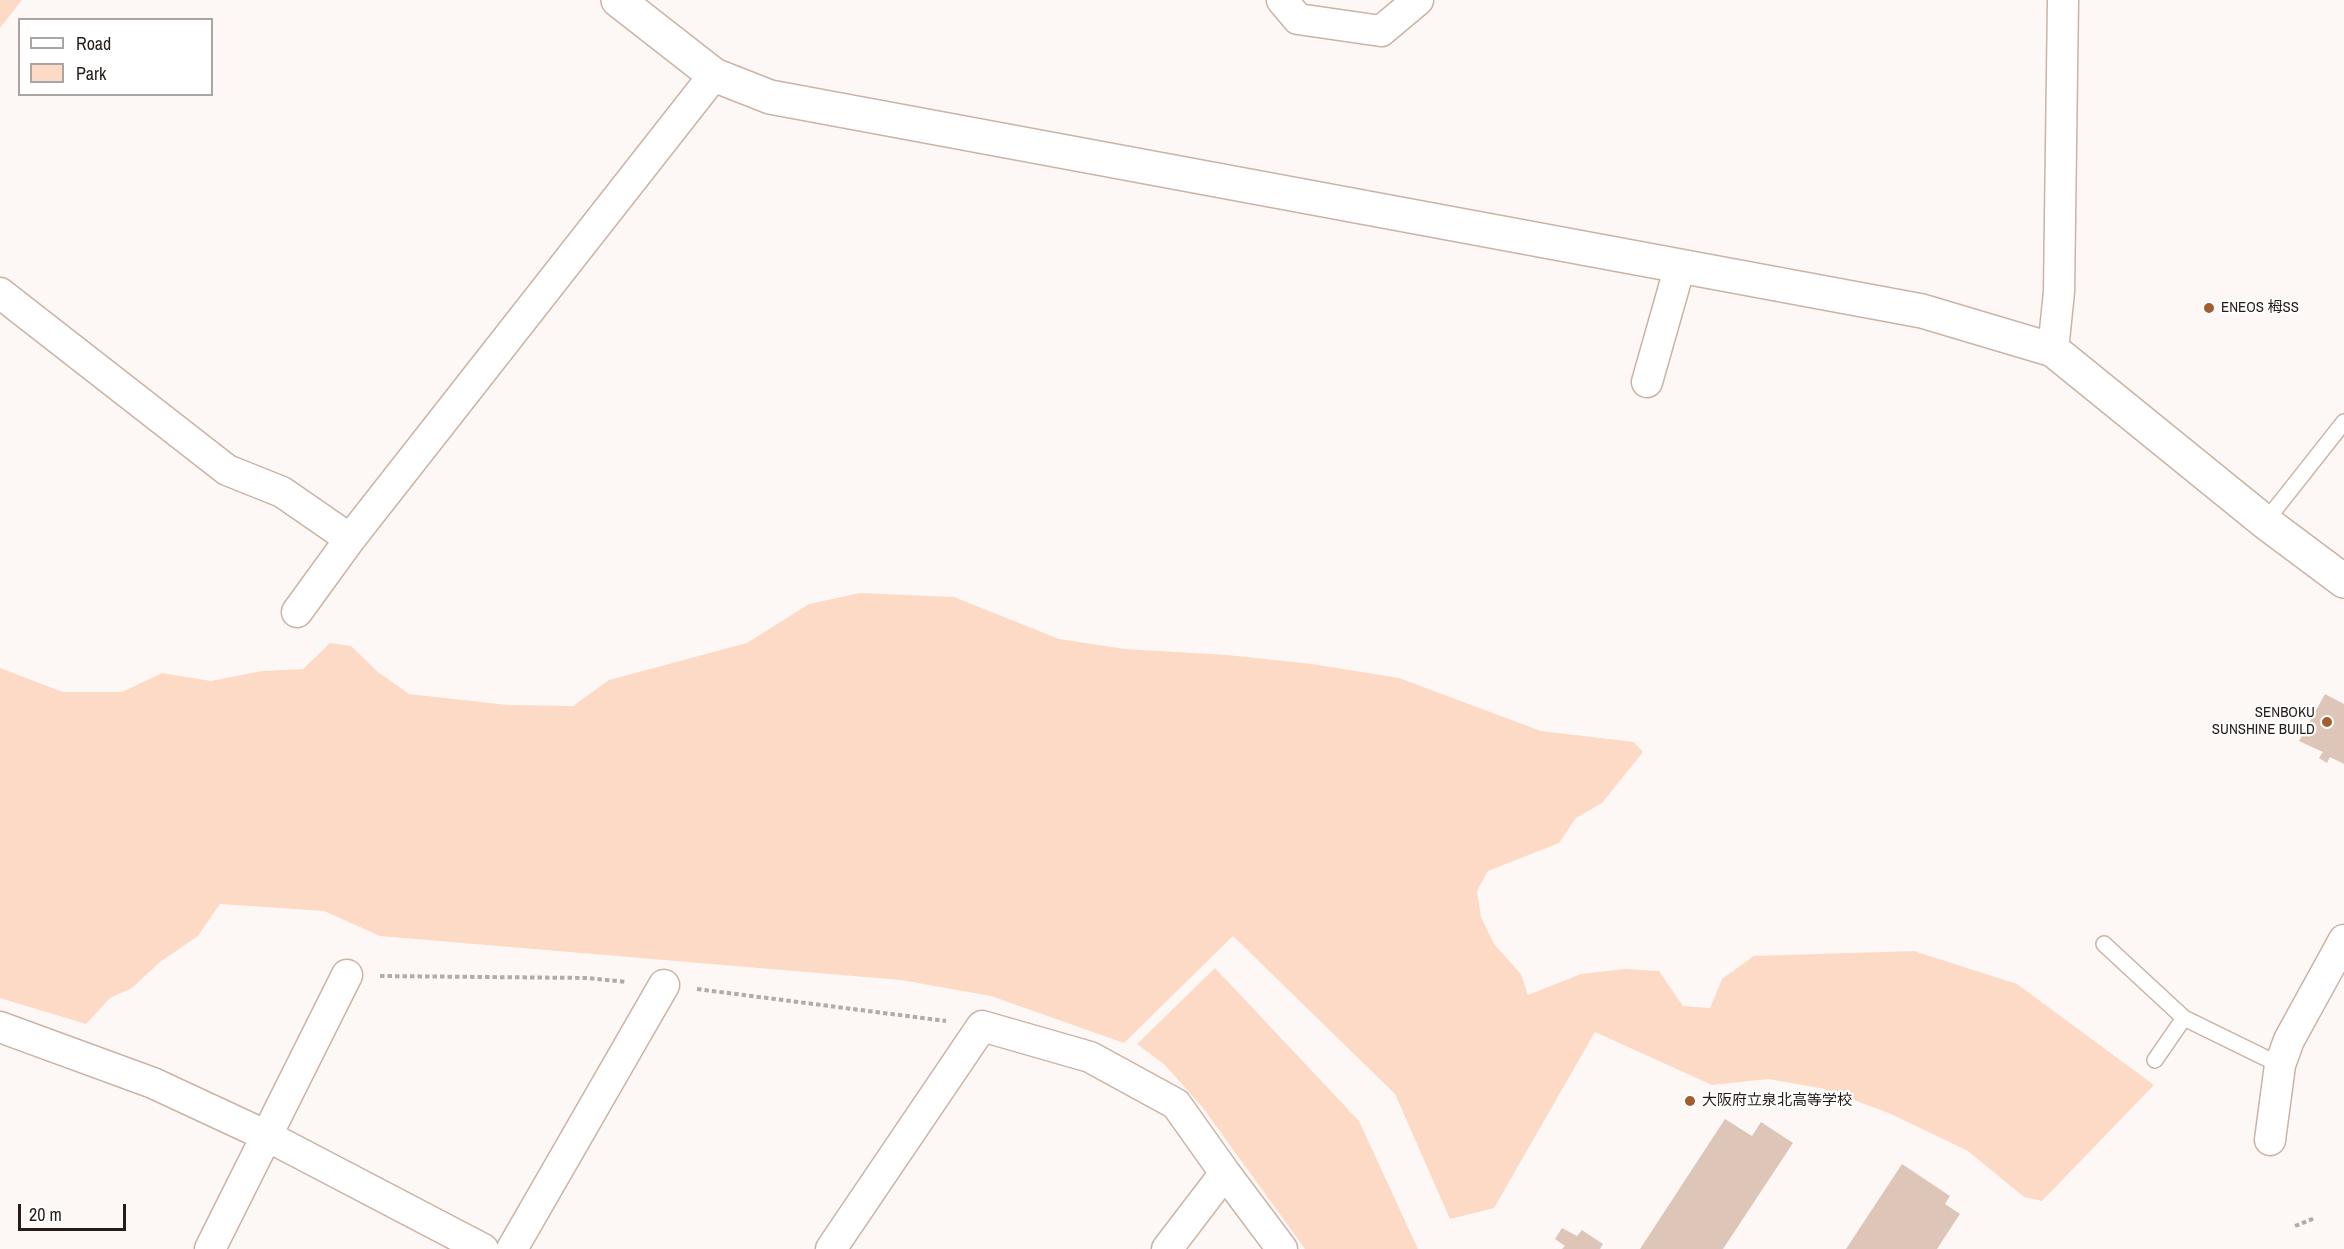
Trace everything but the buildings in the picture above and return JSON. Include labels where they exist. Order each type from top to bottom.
[{"type":"street","points":[[618,0],[714,75],[770,97],[1922,311],[2053,350],[2265,522],[2344,581]]},
{"type":"street","points":[[1282,0],[1298,19],[1381,31],[1418,0]]},
{"type":"street","points":[[2053,350],[2059,292],[2063,0]]},
{"type":"street","points":[[297,612],[350,539],[714,75]]},
{"type":"street","points":[[1647,382],[1680,266]]},
{"type":"street","points":[[0,293],[227,470],[282,492],[350,539]]},
{"type":"street","points":[[2270,1140],[2280,1065],[2289,1040],[2340,959]]},
{"type":"street","points":[[210,1249],[347,975]]},
{"type":"street","points":[[512,1249],[664,985]]},
{"type":"street","points":[[831,1249],[982,1026],[1090,1057],[1176,1104],[1282,1249]]},
{"type":"street","points":[[0,1027],[153,1083],[267,1136],[483,1249]]},
{"type":"street","points":[[1167,1249],[1225,1173]]},
{"type":"lane","points":[[2265,522],[2344,422]]},
{"type":"lane","points":[[2104,944],[2184,1018],[2280,1065]]},
{"type":"lane","points":[[2155,1060],[2184,1018]]},
{"type":"path","points":[[2295,1226],[2315,1218]]},
{"type":"green space","points":[[0,0],[22,0],[0,28]]},
{"type":"green space","points":[[860,593],[954,597],[1059,639],[1125,649],[1227,655],[1312,664],[1399,678],[1541,731],[1634,742],[1643,752],[1602,803],[1576,818],[1559,843],[1488,871],[1477,891],[1481,917],[1494,944],[1521,974],[1528,995],[1581,974],[1625,969],[1659,971],[1683,1006],[1710,1008],[1722,979],[1754,956],[1914,951],[2017,984],[2154,1085],[2042,1201],[2024,1197],[1968,1151],[1891,1114],[1825,1089],[1768,1079],[1712,1085],[1595,1032],[1494,1208],[1450,1219],[1395,1094],[1233,936],[1124,1043],[991,996],[901,980],[380,936],[324,911],[220,904],[198,936],[160,962],[132,988],[110,998],[86,1024],[0,998],[0,668],[63,692],[122,692],[162,673],[211,681],[262,671],[303,669],[330,643],[351,646],[378,672],[409,694],[508,705],[573,706],[609,680],[747,643],[809,604]]},
{"type":"green space","points":[[1215,968],[1359,1121],[1418,1249],[1305,1249],[1203,1108],[1165,1065],[1137,1044]]},
{"type":"place","name":"ENEOS 栂SS","points":[[2209,308]]},
{"type":"place","name":"SENBOKU SUNSHINE BUILD","points":[[2327,722]]},
{"type":"place","name":"大阪府立泉北高等学校","points":[[1690,1101]]}]
